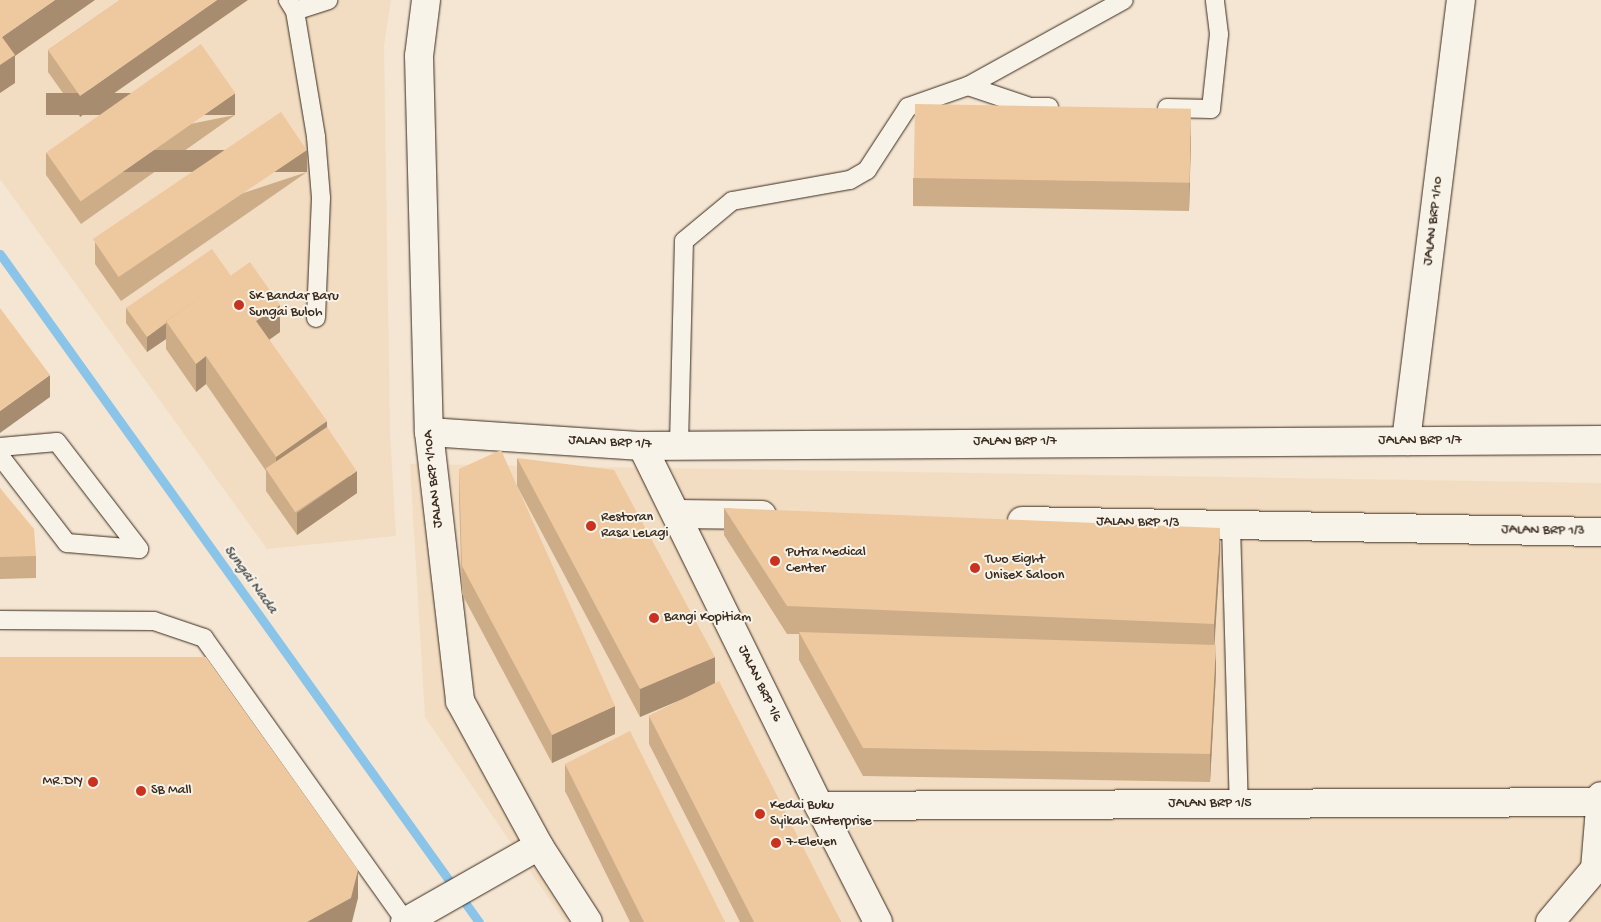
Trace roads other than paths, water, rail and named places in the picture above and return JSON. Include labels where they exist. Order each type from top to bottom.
[{"type":"street","name":"JALAN BRP 1/10A","points":[[426,0],[420,56],[429,432],[460,701],[539,846],[588,922]]},
{"type":"street","name":"JALAN BRP 1/10","points":[[1406,441],[1461,0]]},
{"type":"street","name":"JALAN BRP 1/7","points":[[429,432],[642,446],[679,444],[1601,440]]},
{"type":"street","name":"JALAN BRP 1/6","points":[[642,446],[878,922]]},
{"type":"street","points":[[676,514],[785,516]]},
{"type":"street","name":"JALAN BRP 1/3","points":[[993,520],[1601,532]]},
{"type":"street","points":[[1550,922],[1595,869],[1601,796]]},
{"type":"street","name":"JALAN BRP 1/5","points":[[819,806],[1600,802]]},
{"type":"street","points":[[405,922],[539,846]]},
{"type":"lane","points":[[316,318],[321,198],[316,137],[292,6],[328,0]]},
{"type":"lane","points":[[679,444],[684,242],[732,201],[850,180],[868,170],[908,107],[968,86],[1124,0]]},
{"type":"lane","points":[[1154,108],[1211,109],[1219,34],[1215,0]]},
{"type":"lane","points":[[968,86],[1030,106],[1068,107]]},
{"type":"lane","points":[[0,447],[57,442],[139,549],[67,543],[0,456]]},
{"type":"lane","points":[[1231,525],[1239,804]]},
{"type":"lane","points":[[1,621],[154,621],[204,638],[405,922]]},
{"type":"waterway","name":"Sungai Nada","points":[[0,254],[479,922]]},
{"type":"place","name":"SK Bandar Baru Sungai Buloh","points":[[239,305]]},
{"type":"place","name":"Restoran Rasa LeLagi","points":[[591,526]]},
{"type":"place","name":"Putra Medical Center","points":[[775,561]]},
{"type":"place","name":"Two Eight Unisex Saloon","points":[[975,568]]},
{"type":"place","name":"Bangi Kopitiam","points":[[654,618]]},
{"type":"place","name":"MR.DIY","points":[[93,782]]},
{"type":"place","name":"SB Mall","points":[[141,791]]},
{"type":"place","name":"Kedai Buku Syikah Enterprise","points":[[760,814]]},
{"type":"place","name":"7-Eleven","points":[[776,843]]}]
